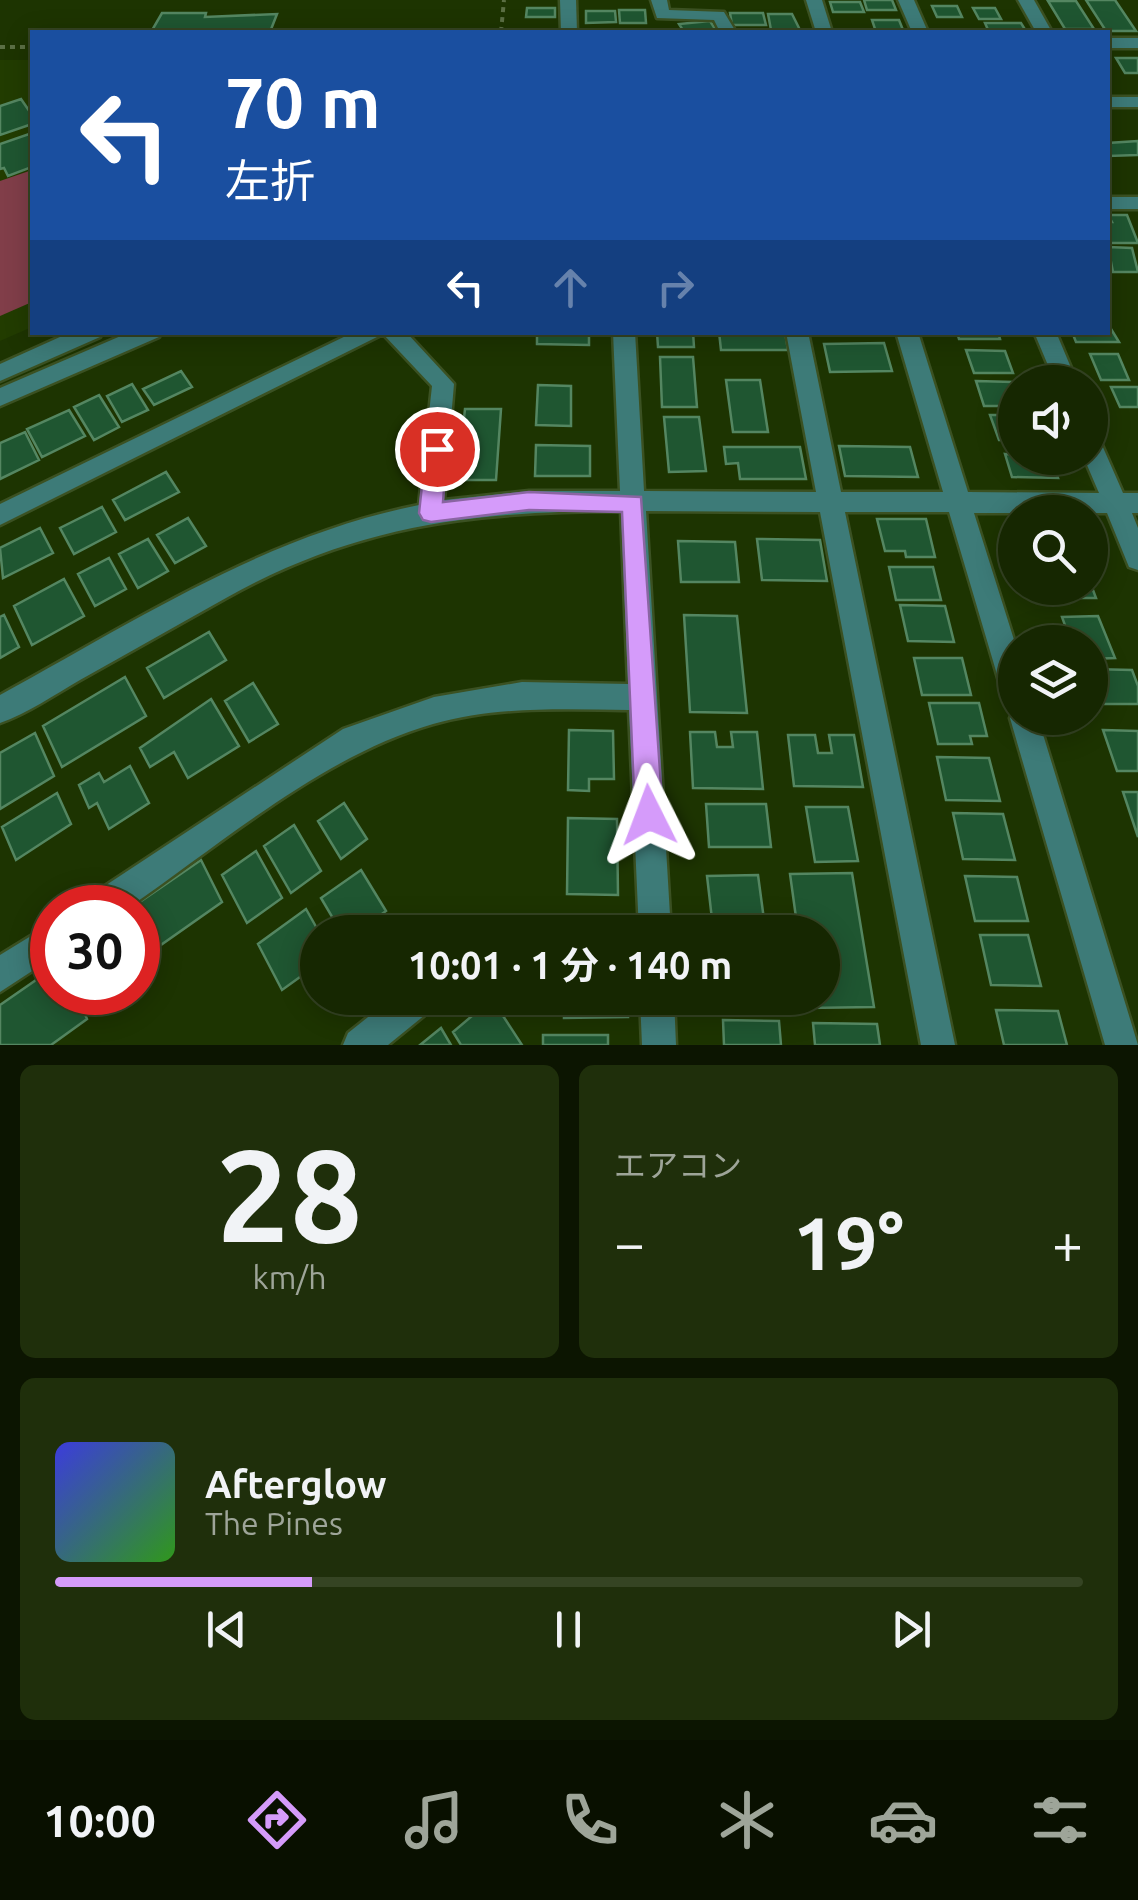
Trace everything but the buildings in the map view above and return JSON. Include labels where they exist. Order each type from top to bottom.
[{"type":"street","points":[[568,0],[569,30]]},
{"type":"street","points":[[660,0],[662,15],[720,16],[727,30]]},
{"type":"street","points":[[814,0],[823,30]]},
{"type":"street","points":[[906,0],[919,30]]},
{"type":"street","points":[[1026,0],[1043,30]]},
{"type":"street","points":[[1110,43],[1138,43]]},
{"type":"street","points":[[1110,102],[1138,102]]},
{"type":"street","points":[[1110,117],[1138,117]]},
{"type":"street","points":[[1110,203],[1138,203]]},
{"type":"street","points":[[0,373],[85,335]]},
{"type":"street","points":[[0,397],[144,335]]},
{"type":"street","points":[[0,515],[368,335]]},
{"type":"street","points":[[396,335],[443,384],[431,513]]},
{"type":"street","points":[[624,335],[654,915]]},
{"type":"street","points":[[798,335],[938,1045]]},
{"type":"street","points":[[907,335],[998,631]]},
{"type":"street","points":[[1046,335],[1059,365]]},
{"type":"street","points":[[1108,472],[1126,503],[1138,558]]},
{"type":"street","points":[[0,710],[221,587],[286,556],[346,533],[431,513],[529,501],[1126,503]]},
{"type":"street","points":[[134,885],[343,743],[434,710],[522,696],[643,697]]},
{"type":"street","points":[[1029,735],[1122,1045]]},
{"type":"street","points":[[0,975],[30,954]]},
{"type":"street","points":[[360,1045],[398,1015]]},
{"type":"street","points":[[658,1015],[659,1045]]},
{"type":"path","points":[[501,30],[504,0]]},
{"type":"path","points":[[0,47],[30,47]]},
{"type":"shaded area","points":[[0,60],[30,60],[30,328],[0,341]]},
{"type":"shaded area","points":[[30,171],[30,303],[0,316],[0,181]]},
{"type":"route","points":[[437,449],[431,513],[529,501],[633,504],[649,815]]}]
